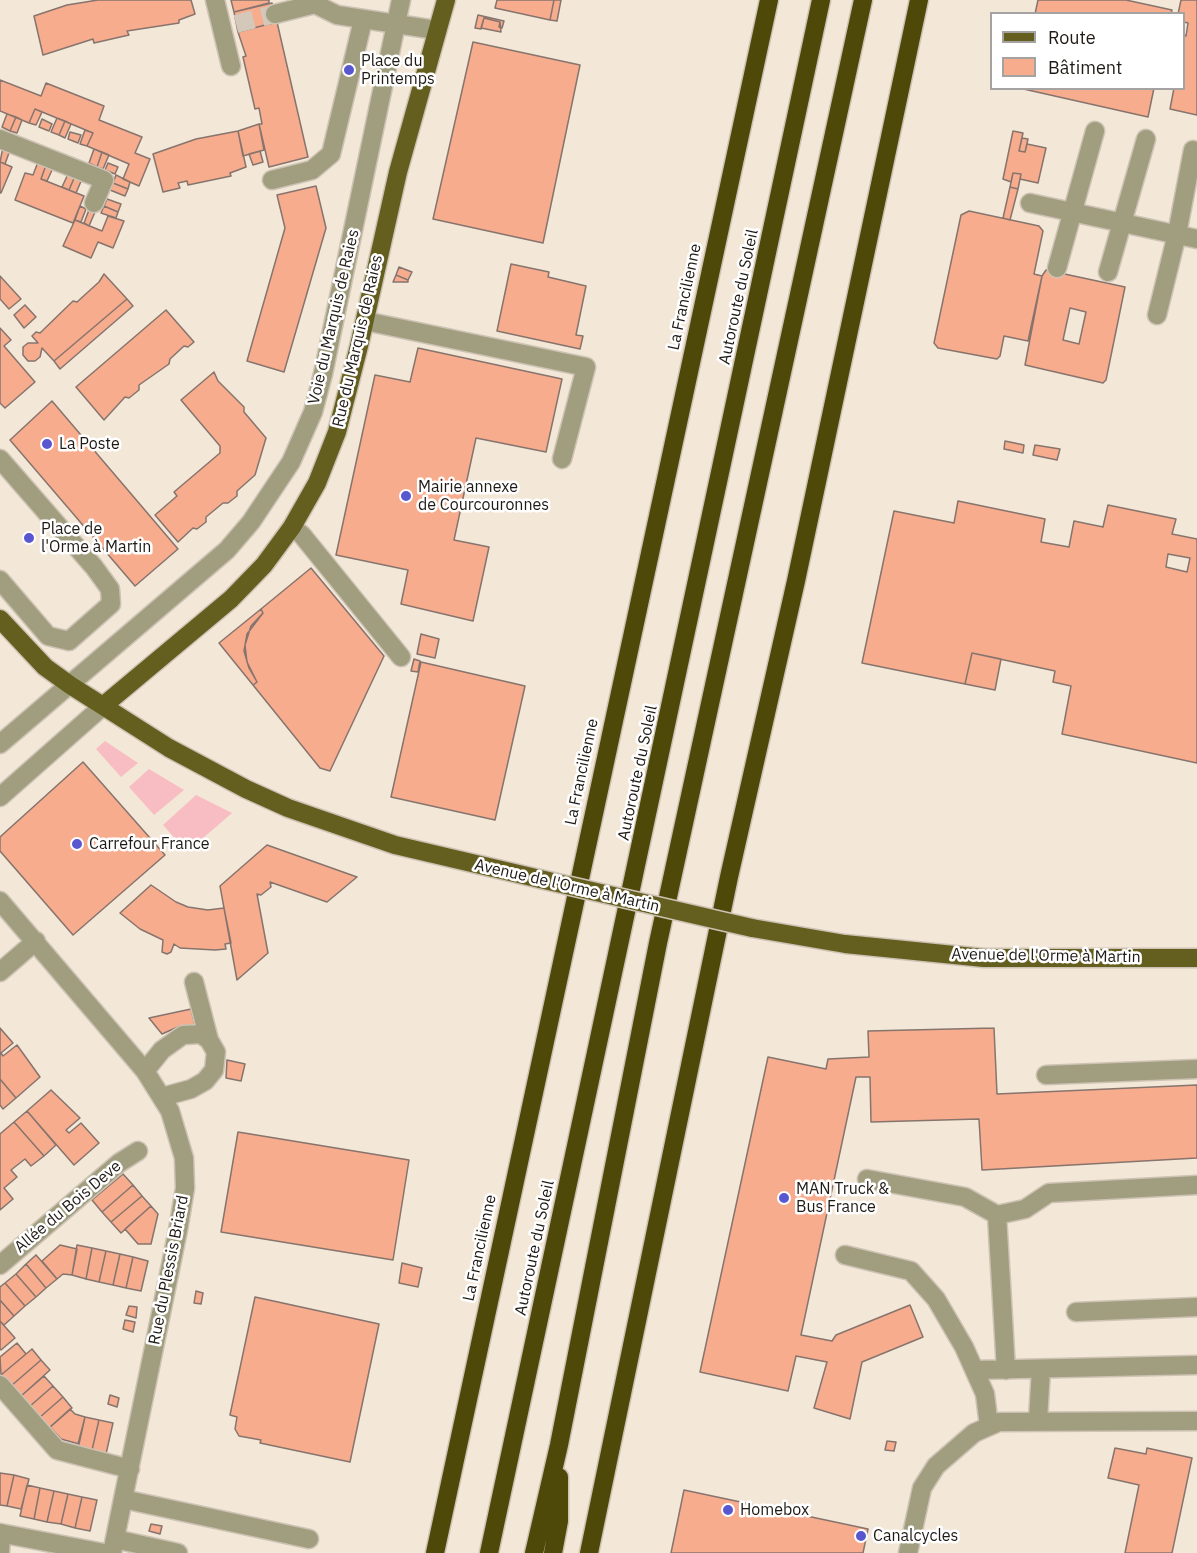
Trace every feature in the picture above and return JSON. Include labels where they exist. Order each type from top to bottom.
[{"type":"highway","name":"La Francilienne","points":[[435,1553],[768,0]]},
{"type":"highway","name":"Autoroute du Soleil","points":[[489,1553],[821,0]]},
{"type":"highway","points":[[534,1553],[559,1445],[658,943],[863,0]]},
{"type":"highway","points":[[589,1553],[726,889],[798,569],[919,0]]},
{"type":"highway","points":[[553,1553],[559,1521],[559,1445]]},
{"type":"main road","name":"Rue du Marquis de Raies","points":[[103,706],[231,599],[264,565],[292,527],[317,483],[337,432],[365,321],[388,211],[446,0]]},
{"type":"main road","name":"Avenue de l'Orme à Martin","points":[[0,619],[45,667],[103,706],[206,769],[288,808],[395,845],[752,928],[845,944],[984,958],[1197,958]]},
{"type":"street","points":[[215,0],[223,25],[231,66]]},
{"type":"street","name":"Voie du Marquis de Raies","points":[[0,744],[227,550],[251,522],[291,462],[313,412],[323,374],[401,0]]},
{"type":"street","points":[[275,14],[315,2],[337,15],[396,26],[436,30]]},
{"type":"street","points":[[282,183],[312,170],[331,154],[363,20]]},
{"type":"street","points":[[1058,268],[1095,131]]},
{"type":"street","points":[[0,139],[104,180],[94,203]]},
{"type":"street","points":[[1108,272],[1146,139]]},
{"type":"street","points":[[1157,315],[1177,234],[1193,150]]},
{"type":"street","points":[[1030,203],[1197,239]]},
{"type":"street","points":[[365,321],[586,367],[562,459]]},
{"type":"street","points":[[0,459],[94,567],[110,589],[111,603],[69,641],[48,636],[0,580]]},
{"type":"street","points":[[292,527],[302,535],[401,657]]},
{"type":"street","points":[[0,797],[103,706]]},
{"type":"street","name":"Rue du Plessis Briard","points":[[0,900],[145,1071],[162,1097],[176,1129],[184,1158],[185,1188],[130,1468],[111,1548]]},
{"type":"street","points":[[0,972],[36,941]]},
{"type":"street","points":[[162,1097],[191,1089],[210,1076],[214,1070],[216,1052],[209,1040],[194,982]]},
{"type":"street","points":[[145,1071],[162,1050],[183,1035],[201,1035],[209,1040]]},
{"type":"street","points":[[1046,1075],[1197,1069]]},
{"type":"street","name":"Allée du Bois Deve","points":[[0,1265],[119,1163],[138,1151]]},
{"type":"street","points":[[867,1179],[965,1197],[997,1215],[1024,1209],[1048,1193],[1197,1185]]},
{"type":"street","points":[[997,1215],[1006,1370]]},
{"type":"street","points":[[845,1255],[911,1271],[936,1299],[975,1370],[985,1394],[989,1426]]},
{"type":"street","points":[[1077,1312],[1197,1307]]},
{"type":"street","points":[[975,1370],[1197,1365]]},
{"type":"street","points":[[1038,1420],[1041,1369]]},
{"type":"street","points":[[0,1385],[57,1450],[130,1468]]},
{"type":"street","points":[[908,1553],[922,1488],[936,1466],[974,1433],[989,1426],[999,1422],[1038,1420],[1197,1421]]},
{"type":"street","points":[[123,1499],[309,1539]]},
{"type":"street","points":[[0,1553],[0,1533],[111,1548],[178,1553]]},
{"type":"shaded area","points":[[105,741],[138,763],[121,777],[96,749]]},
{"type":"shaded area","points":[[149,769],[184,790],[154,815],[129,787]]},
{"type":"shaded area","points":[[196,795],[232,813],[187,852],[163,825]]},
{"type":"building","points":[[98,0],[191,0],[195,14],[179,20],[179,23],[127,31],[129,35],[94,43],[93,39],[43,55],[34,16],[67,5]]},
{"type":"building","points":[[231,0],[269,0],[269,3],[234,12]]},
{"type":"building","points":[[497,0],[554,0],[550,20],[495,8]]},
{"type":"building","points":[[554,0],[561,0],[557,21],[550,20]]},
{"type":"building","points":[[1038,0],[1126,0],[1172,10],[1172,12],[1035,12]]},
{"type":"building","points":[[1181,0],[1197,0],[1197,115],[1170,109],[1174,90],[1185,90],[1185,36],[1188,23],[1185,22],[1185,12],[1178,12]]},
{"type":"building","points":[[272,3],[277,22],[238,32],[234,12]]},
{"type":"building","points":[[478,15],[504,21],[502,28],[499,27],[500,22],[484,18],[481,29],[475,28]]},
{"type":"building","points":[[484,18],[500,22],[501,32],[481,28]]},
{"type":"building","points":[[277,22],[308,157],[269,167],[259,124],[262,124],[259,108],[255,109],[243,57],[246,56],[238,32]]},
{"type":"building","points":[[473,42],[580,65],[543,243],[433,219]]},
{"type":"building","points":[[0,80],[41,96],[46,83],[104,106],[99,120],[142,137],[135,153],[150,159],[139,186],[123,179],[129,164],[87,146],[93,133],[35,109],[29,123],[0,111]]},
{"type":"building","points":[[1028,90],[1154,90],[1148,117]]},
{"type":"building","points":[[35,109],[42,112],[36,125],[29,123]]},
{"type":"building","points":[[7,114],[16,117],[10,131],[2,127]]},
{"type":"building","points":[[16,117],[22,120],[17,133],[10,131]]},
{"type":"building","points":[[57,118],[65,121],[59,135],[51,132]]},
{"type":"building","points":[[42,119],[52,124],[49,131],[39,127]]},
{"type":"building","points":[[65,121],[71,124],[65,138],[59,135]]},
{"type":"building","points":[[259,124],[264,150],[243,156],[238,131]]},
{"type":"building","points":[[85,130],[93,133],[87,146],[80,144]]},
{"type":"building","points":[[238,131],[246,167],[230,173],[231,176],[188,185],[187,181],[178,183],[180,188],[163,192],[153,154],[196,139]]},
{"type":"building","points":[[1013,131],[1023,133],[1019,151],[1025,152],[1027,144],[1046,148],[1038,183],[1020,179],[1021,174],[1013,173],[1011,182],[1003,179]]},
{"type":"building","points":[[70,132],[81,135],[78,143],[68,139]]},
{"type":"building","points":[[1022,138],[1028,139],[1025,152],[1019,151]]},
{"type":"building","points":[[3,147],[10,150],[5,164],[0,162]]},
{"type":"building","points":[[94,149],[102,152],[97,167],[89,163]]},
{"type":"building","points":[[260,151],[263,162],[253,165],[249,154]]},
{"type":"building","points":[[102,152],[109,155],[103,169],[97,167]]},
{"type":"building","points":[[0,162],[12,167],[1,193],[0,193]]},
{"type":"building","points":[[38,162],[46,165],[41,179],[84,196],[73,223],[15,200],[25,173],[33,175]]},
{"type":"building","points":[[108,163],[118,167],[115,174],[105,170]]},
{"type":"building","points":[[46,165],[53,168],[47,181],[41,179]]},
{"type":"building","points":[[1013,173],[1021,174],[1018,189],[1010,187]]},
{"type":"building","points":[[68,174],[75,176],[69,190],[62,187]]},
{"type":"building","points":[[116,175],[130,182],[128,189],[113,183]]},
{"type":"building","points":[[75,176],[82,179],[76,193],[69,190]]},
{"type":"building","points":[[113,183],[128,189],[125,196],[110,190]]},
{"type":"building","points":[[316,186],[326,228],[284,372],[247,361],[285,228],[277,195]]},
{"type":"building","points":[[1010,187],[1018,189],[1010,220],[1003,218]]},
{"type":"building","points":[[107,199],[121,204],[118,212],[104,206]]},
{"type":"building","points":[[80,206],[86,209],[81,222],[75,220]]},
{"type":"building","points":[[104,206],[118,212],[116,218],[101,213]]},
{"type":"building","points":[[89,210],[95,212],[89,226],[84,223]]},
{"type":"building","points":[[969,211],[1039,226],[1043,231],[1034,274],[1042,276],[1028,341],[1004,336],[1000,356],[997,359],[938,348],[934,343],[961,215]]},
{"type":"building","points":[[108,216],[124,221],[113,248],[98,242],[91,258],[63,246],[75,220],[102,231]]},
{"type":"building","points":[[511,264],[549,272],[548,277],[586,286],[576,335],[583,336],[580,349],[497,331]]},
{"type":"building","points":[[399,267],[412,272],[408,280],[396,275]]},
{"type":"building","points":[[1046,270],[1125,287],[1106,380],[1103,383],[1025,365],[1042,276]],"holes":[[[1070,308],[1086,312],[1079,344],[1063,340]]]},
{"type":"building","points":[[104,274],[127,299],[54,361],[42,348],[40,357],[35,361],[28,361],[23,355],[23,347],[28,343],[38,343],[32,336],[36,332],[40,333],[73,301],[77,302],[99,282]]},
{"type":"building","points":[[396,275],[408,280],[408,282],[393,282]]},
{"type":"building","points":[[0,276],[21,299],[9,309],[0,299]]},
{"type":"building","points":[[127,299],[133,306],[60,369],[54,361]]},
{"type":"building","points":[[25,305],[36,317],[24,328],[14,315]]},
{"type":"building","points":[[166,310],[194,342],[188,347],[184,346],[170,359],[169,364],[139,385],[139,390],[129,398],[125,397],[104,420],[76,387]]},
{"type":"building","points":[[0,328],[11,340],[4,346],[35,382],[5,408],[0,403]]},
{"type":"building","name":"Mairie annexe de Courcouronnes","points":[[418,348],[562,379],[546,452],[476,438],[454,540],[489,547],[473,621],[401,604],[408,570],[336,555],[375,375],[410,382]]},
{"type":"building","points":[[214,372],[218,381],[244,407],[244,412],[266,438],[255,475],[237,491],[237,496],[228,503],[223,503],[206,517],[206,522],[197,529],[193,528],[178,542],[155,515],[177,496],[174,492],[220,453],[220,446],[181,400]]},
{"type":"building","points":[[52,401],[178,549],[135,586],[10,440]]},
{"type":"building","points":[[1005,441],[1024,445],[1023,453],[1004,449]]},
{"type":"building","points":[[1035,445],[1060,449],[1057,460],[1033,455]]},
{"type":"building","points":[[958,501],[1045,519],[1041,542],[1069,547],[1074,521],[1103,527],[1108,505],[1176,519],[1172,534],[1197,539],[1197,763],[1062,734],[1071,686],[1053,682],[1055,671],[972,653],[965,684],[862,663],[894,511],[954,523]],"holes":[[[1168,554],[1190,558],[1187,572],[1166,567]]]},
{"type":"building","points":[[311,568],[384,656],[330,771],[320,768],[253,685],[257,682],[249,668],[244,651],[247,634],[263,613],[261,609]]},
{"type":"building","points":[[261,609],[263,613],[251,626],[245,645],[247,662],[257,682],[253,685],[219,643]]},
{"type":"building","points":[[421,634],[439,639],[435,658],[417,654]]},
{"type":"building","points":[[972,653],[1001,659],[995,690],[965,684]]},
{"type":"building","points":[[414,659],[420,661],[418,672],[411,671]]},
{"type":"building","points":[[421,662],[525,686],[495,820],[391,797]]},
{"type":"building","name":"Carrefour France","points":[[83,762],[165,855],[73,935],[0,851],[0,837]]},
{"type":"building","points":[[267,845],[357,877],[327,902],[270,882],[271,887],[261,895],[257,894],[268,953],[237,980],[220,886]]},
{"type":"building","points":[[151,885],[176,902],[188,907],[208,910],[224,908],[231,943],[225,944],[226,949],[215,950],[180,948],[174,944],[171,952],[167,954],[162,952],[163,940],[140,929],[120,913]]},
{"type":"building","points":[[191,1009],[195,1025],[180,1026],[162,1034],[149,1018]]},
{"type":"building","points":[[0,1028],[13,1043],[1,1053],[3,1056],[17,1045],[40,1077],[16,1098],[0,1079]]},
{"type":"building","name":"MAN Truck & Bus France","points":[[994,1028],[997,1094],[1197,1085],[1197,1158],[982,1170],[979,1119],[871,1122],[870,1077],[856,1077],[801,1335],[832,1341],[836,1335],[910,1305],[923,1337],[862,1362],[850,1419],[814,1408],[827,1362],[796,1356],[788,1391],[700,1372],[768,1057],[826,1069],[828,1059],[869,1057],[868,1031]]},
{"type":"building","points":[[227,1060],[245,1064],[241,1081],[226,1078]]},
{"type":"building","points":[[0,1079],[16,1098],[3,1109],[0,1105]]},
{"type":"building","points":[[51,1090],[80,1118],[66,1130],[69,1133],[81,1123],[99,1143],[74,1165],[27,1111]]},
{"type":"building","points":[[27,1111],[56,1145],[44,1156],[14,1122]]},
{"type":"building","points":[[14,1122],[44,1156],[31,1166],[25,1159],[11,1170],[17,1177],[4,1188],[13,1199],[0,1210],[0,1134]]},
{"type":"building","points":[[238,1132],[409,1160],[393,1260],[221,1232]]},
{"type":"building","points":[[123,1174],[133,1185],[102,1212],[92,1200]]},
{"type":"building","points":[[133,1185],[142,1196],[111,1222],[102,1212]]},
{"type":"building","points":[[142,1196],[151,1206],[121,1233],[111,1222]]},
{"type":"building","points":[[151,1206],[158,1214],[151,1244],[138,1244],[125,1229]]},
{"type":"building","points":[[60,1245],[77,1249],[72,1275],[63,1274],[57,1279],[42,1261]]},
{"type":"building","points":[[77,1245],[92,1248],[86,1279],[72,1275]]},
{"type":"building","points":[[92,1248],[106,1251],[99,1282],[86,1279]]},
{"type":"building","points":[[106,1251],[120,1254],[113,1285],[99,1282]]},
{"type":"building","points":[[120,1254],[133,1257],[126,1288],[113,1285]]},
{"type":"building","points":[[36,1255],[57,1279],[46,1288],[26,1264]]},
{"type":"building","points":[[133,1257],[148,1261],[141,1291],[126,1288]]},
{"type":"building","points":[[402,1263],[422,1268],[418,1287],[399,1283]]},
{"type":"building","points":[[26,1264],[46,1288],[36,1297],[16,1274]]},
{"type":"building","points":[[16,1274],[36,1297],[25,1306],[5,1283]]},
{"type":"building","points":[[5,1283],[25,1306],[14,1316],[0,1300],[0,1287]]},
{"type":"building","points":[[196,1291],[203,1293],[201,1304],[194,1303]]},
{"type":"building","points":[[255,1297],[379,1324],[350,1462],[260,1443],[261,1440],[239,1436],[235,1429],[237,1417],[230,1415]]},
{"type":"building","points":[[0,1300],[14,1316],[4,1325],[0,1321]]},
{"type":"building","points":[[129,1306],[137,1307],[136,1318],[126,1315]]},
{"type":"building","points":[[125,1320],[135,1322],[133,1332],[123,1329]]},
{"type":"building","points":[[0,1321],[15,1338],[1,1350],[0,1349]]},
{"type":"building","points":[[17,1343],[26,1354],[1,1375],[0,1357]]},
{"type":"building","points":[[32,1349],[41,1360],[11,1386],[1,1375]]},
{"type":"building","points":[[41,1360],[50,1370],[20,1397],[11,1386]]},
{"type":"building","points":[[44,1376],[53,1386],[29,1407],[20,1397]]},
{"type":"building","points":[[53,1386],[63,1397],[39,1418],[29,1407]]},
{"type":"building","points":[[110,1395],[119,1398],[117,1407],[108,1404]]},
{"type":"building","points":[[63,1397],[72,1408],[48,1429],[39,1418]]},
{"type":"building","points":[[70,1409],[75,1414],[85,1417],[79,1444],[61,1439],[50,1427]]},
{"type":"building","points":[[85,1417],[99,1420],[92,1450],[77,1448]]},
{"type":"building","points":[[99,1420],[113,1423],[106,1454],[92,1450]]},
{"type":"building","points":[[887,1441],[896,1442],[894,1451],[885,1450]]},
{"type":"building","points":[[1115,1448],[1146,1454],[1147,1448],[1192,1458],[1172,1553],[1125,1553],[1139,1485],[1108,1478]]},
{"type":"building","points":[[0,1473],[14,1475],[7,1506],[0,1505]]},
{"type":"building","points":[[14,1475],[29,1479],[21,1509],[7,1506]]},
{"type":"building","points":[[27,1485],[40,1488],[34,1519],[20,1516]]},
{"type":"building","points":[[40,1488],[54,1491],[47,1522],[34,1519]]},
{"type":"building","name":"Homebox","points":[[684,1490],[868,1529],[863,1553],[671,1553]]},
{"type":"building","points":[[54,1491],[68,1494],[61,1524],[47,1522]]},
{"type":"building","points":[[68,1494],[82,1497],[75,1528],[61,1524]]},
{"type":"building","points":[[82,1497],[97,1500],[90,1531],[75,1528]]},
{"type":"building","points":[[151,1524],[162,1526],[160,1534],[149,1531]]},
{"type":"tunnel","points":[[236,24],[275,14]]},
{"type":"place","name":"Place du Printemps","points":[[349,70]]},
{"type":"place","name":"La Poste","points":[[47,444]]},
{"type":"place","name":"Mairie annexe de Courcouronnes","points":[[406,496]]},
{"type":"place","name":"Place de l'Orme à Martin","points":[[29,538]]},
{"type":"place","name":"Carrefour France","points":[[77,844]]},
{"type":"place","name":"MAN Truck & Bus France","points":[[784,1198]]},
{"type":"place","name":"Homebox","points":[[728,1510]]},
{"type":"place","name":"Canalcycles","points":[[861,1536]]}]
